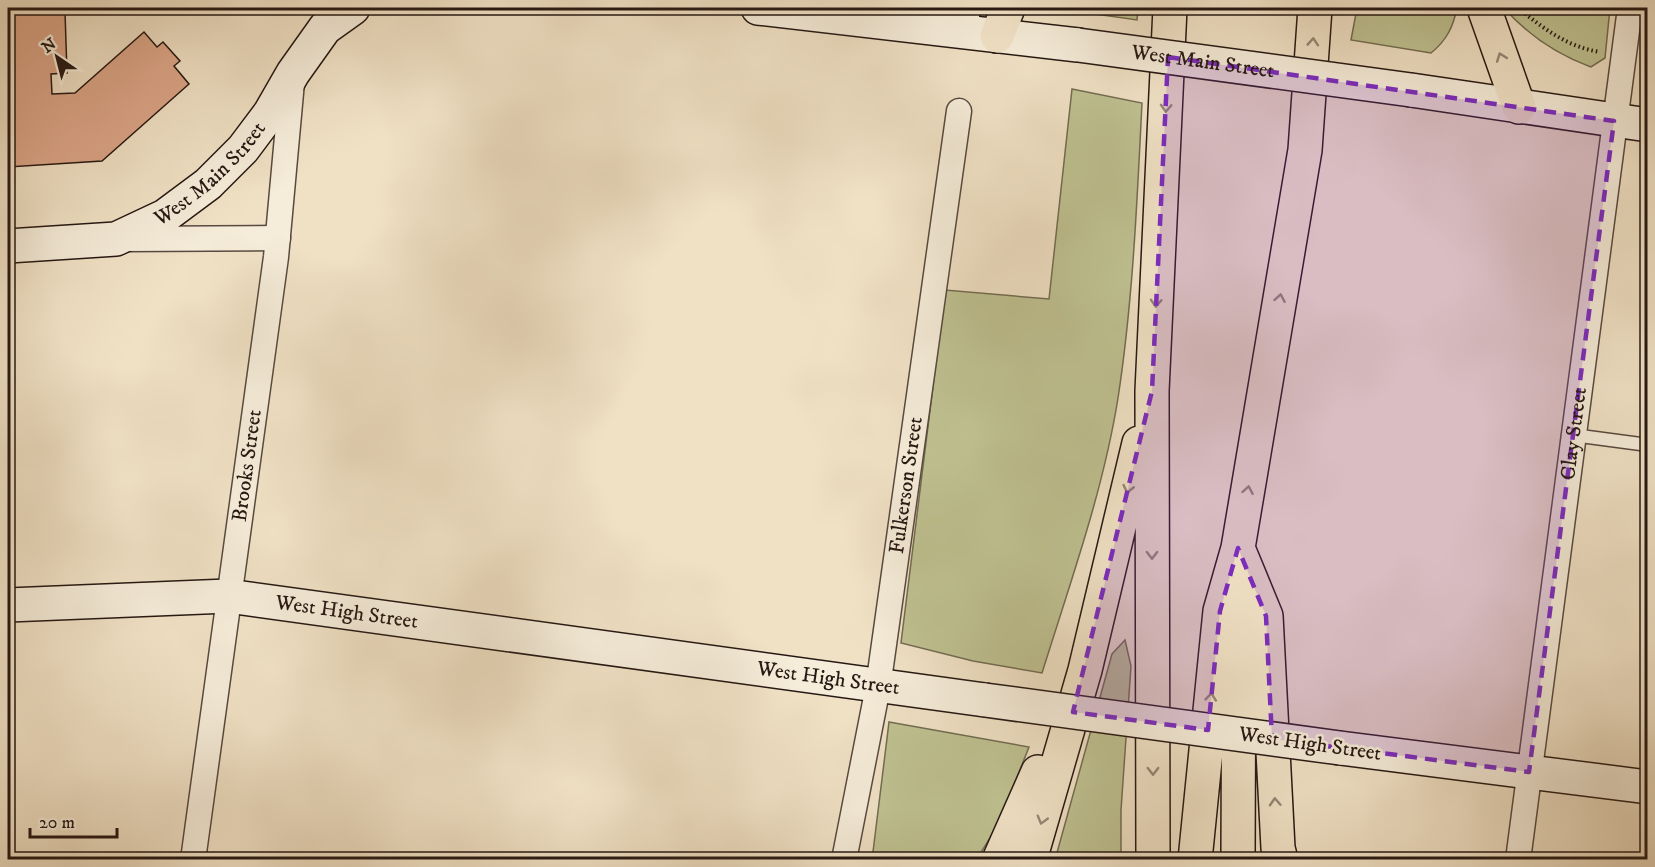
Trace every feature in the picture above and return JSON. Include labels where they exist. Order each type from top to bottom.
[{"type":"highway","points":[[1153,860],[1152,391],[1170,8]]},
{"type":"highway","points":[[1195,860],[1220,611],[1238,548],[1305,150],[1315,8]]},
{"type":"highway","points":[[1484,8],[1519,107]]},
{"type":"highway","points":[[1030,860],[1085,669],[1152,391]]},
{"type":"highway","points":[[1238,548],[1240,670],[1238,860]]},
{"type":"highway","points":[[1238,548],[1266,616],[1278,848],[1281,860]]},
{"type":"highway","points":[[999,860],[1085,669]]},
{"type":"street","name":"West Main Street","points":[[8,246],[116,239],[165,216],[208,184],[243,149],[270,113],[293,73],[324,28],[353,8]]},
{"type":"street","name":"West Main Street","points":[[758,8],[1003,22],[1078,45],[1411,90],[1647,126]]},
{"type":"street","name":"Clay Street","points":[[1518,860],[1630,8]]},
{"type":"street","name":"Brooks Street","points":[[193,860],[278,238],[293,73]]},
{"type":"street","name":"Fulkerson Street","points":[[844,860],[878,687],[959,111]]},
{"type":"street","points":[[116,239],[278,238]]},
{"type":"street","name":"West High Street","points":[[8,605],[228,596],[878,687],[1647,787]]},
{"type":"lane","points":[[1573,435],[1647,445]]},
{"type":"path","points":[[1518,8],[1552,35],[1591,51],[1623,56]]},
{"type":"highlighted area","points":[[1168,57],[1614,121],[1529,772],[1272,739],[1266,616],[1238,548],[1220,611],[1208,730],[1073,712],[1152,391]]},
{"type":"green space","points":[[1058,8],[1138,8],[1137,20]]},
{"type":"green space","points":[[1357,8],[1457,8],[1448,33],[1431,53],[1351,40]]},
{"type":"green space","points":[[1504,8],[1610,8],[1605,58],[1591,67],[1567,56],[1533,35]]},
{"type":"green space","points":[[1072,89],[1142,103],[1134,251],[1127,324],[1112,433],[1095,503],[1042,673],[973,661],[901,643],[945,290],[1049,299]]},
{"type":"green space","points":[[1125,640],[1131,666],[1121,810],[1121,859],[1055,860],[1112,654]]},
{"type":"green space","points":[[889,722],[1029,747],[998,825],[977,859],[872,860]]},
{"type":"building","points":[[8,8],[16,8],[16,14],[65,12],[67,73],[51,74],[52,94],[75,93],[144,32],[157,47],[163,42],[180,61],[174,66],[189,84],[102,161],[8,167]]}]
